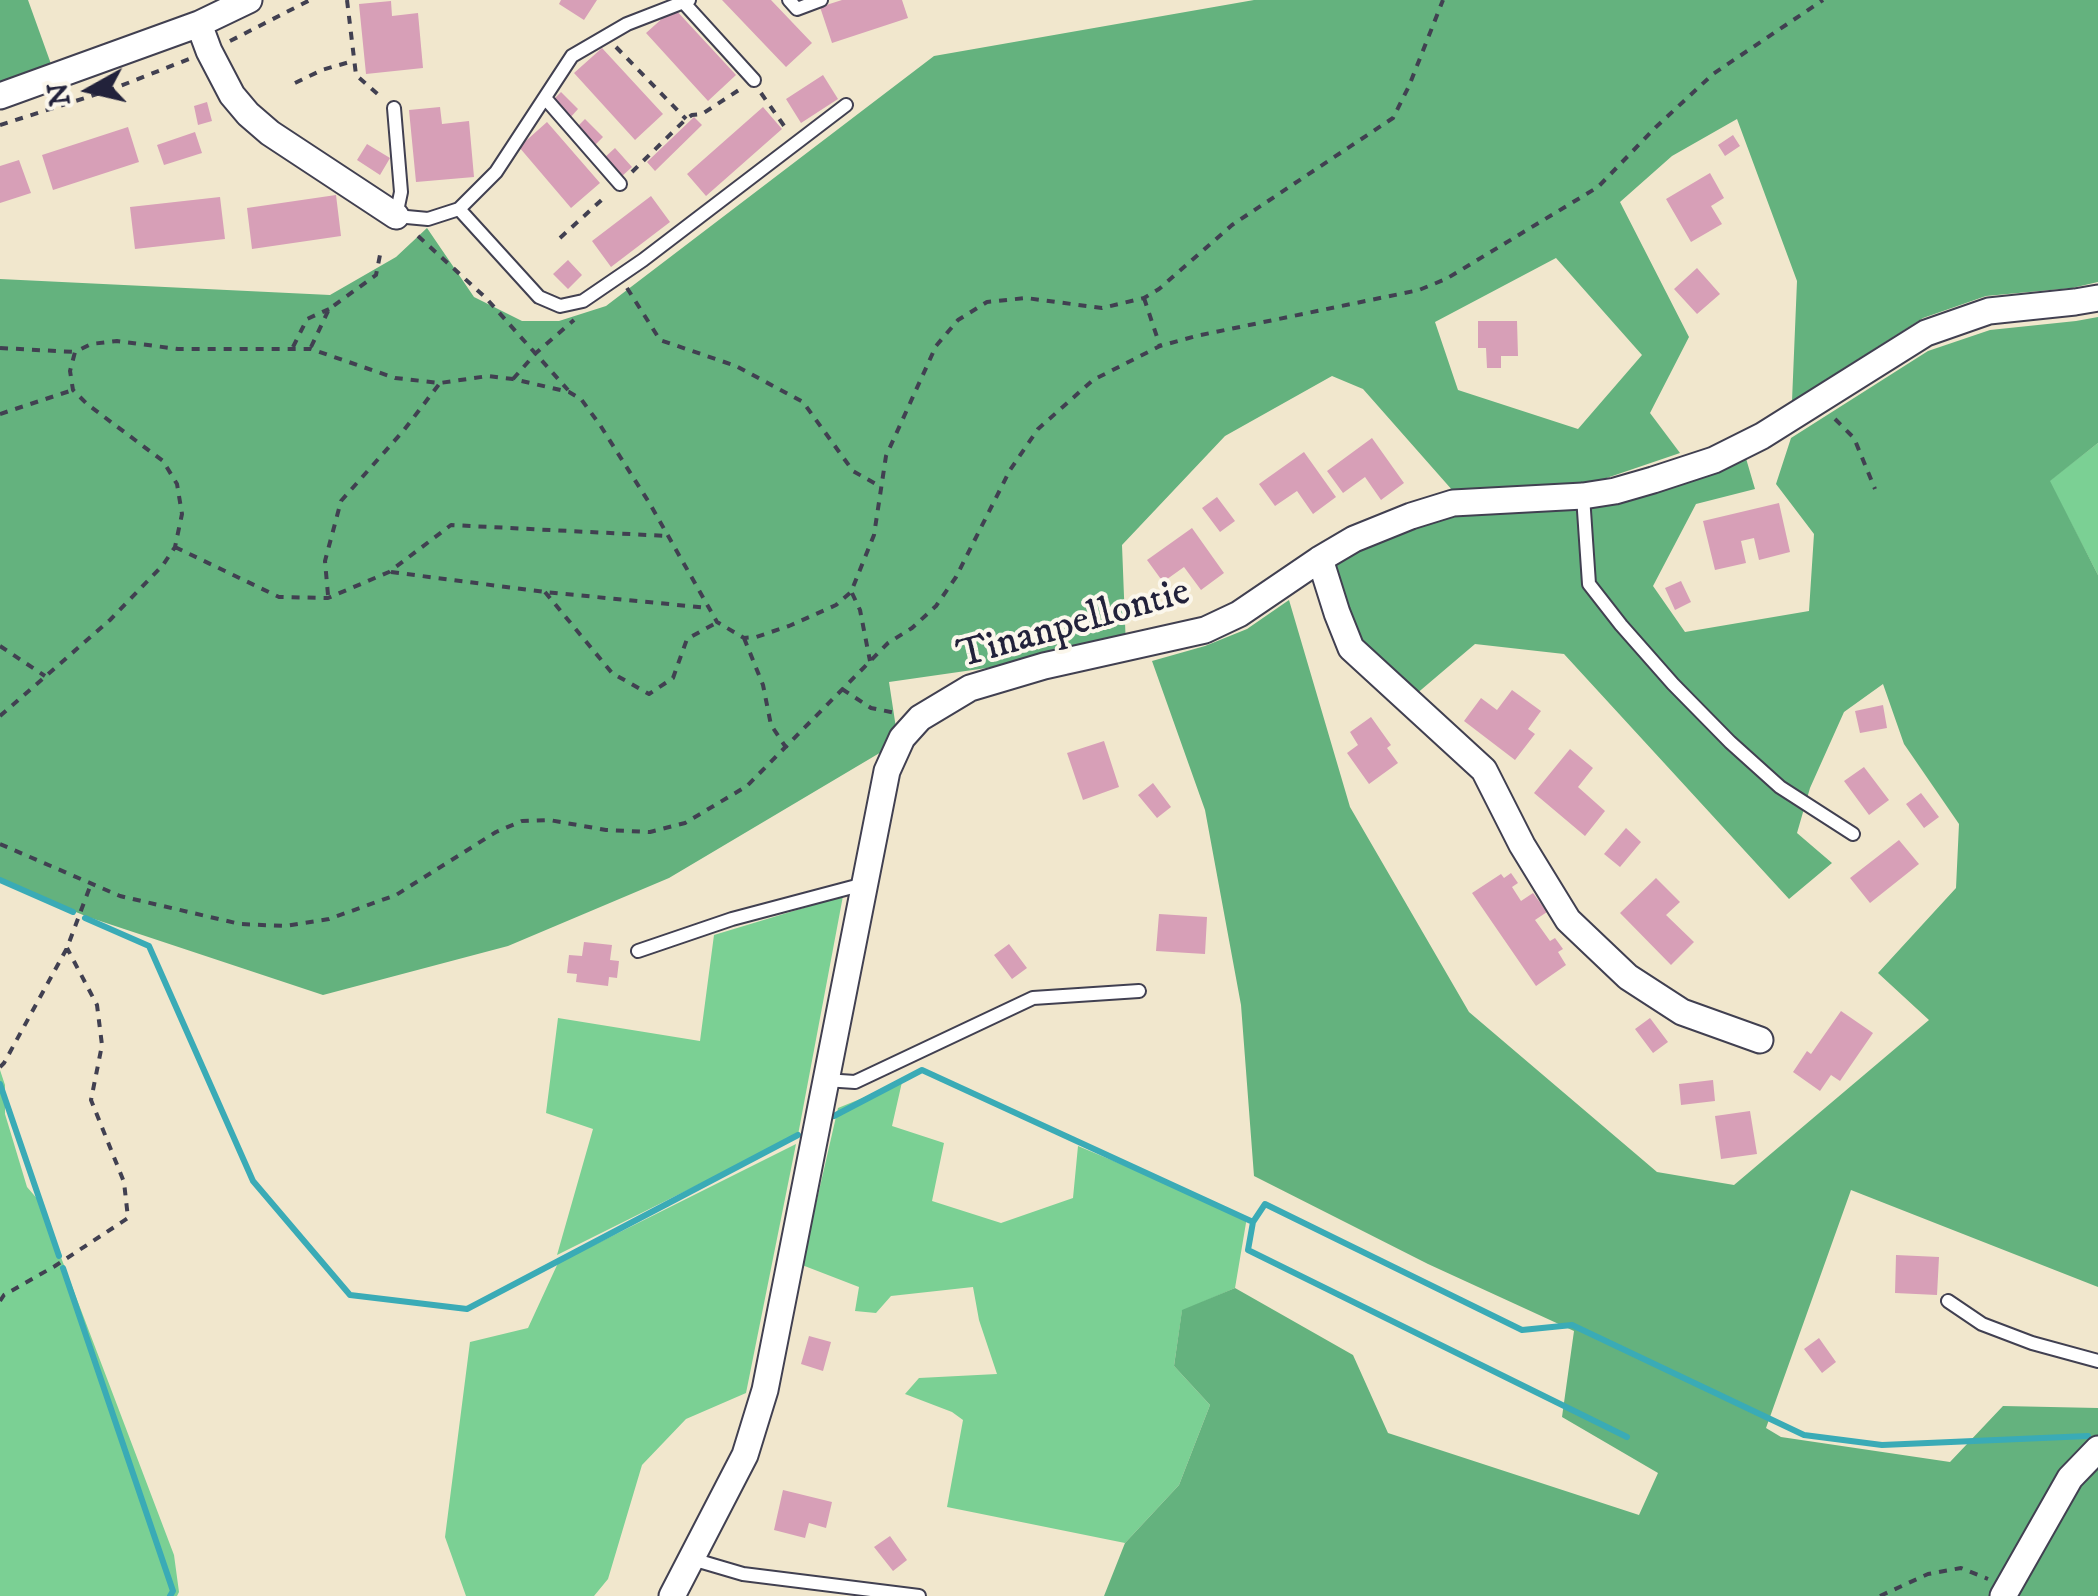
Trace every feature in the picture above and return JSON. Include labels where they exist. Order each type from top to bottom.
[{"type":"street","points":[[0,96],[199,24],[249,0]]},
{"type":"street","points":[[199,24],[232,95],[248,114],[396,216]]},
{"type":"street","name":"Tinanpellontie","points":[[672,1596],[744,1455],[764,1390],[888,771],[902,738],[920,718],[970,688],[1044,666],[1205,630],[1238,614],[1320,558],[1411,516],[1453,503],[1615,491],[1714,460],[1762,436],[1926,332],[1989,311],[2098,298]]},
{"type":"street","points":[[1320,558],[1351,648],[1484,770],[1522,846],[1568,920],[1628,977],[1682,1012],[1760,1040]]},
{"type":"street","points":[[2006,1592],[2070,1478],[2098,1448]]},
{"type":"lane","points":[[788,0],[797,8],[821,0]]},
{"type":"lane","points":[[394,108],[401,192],[396,216],[428,220],[460,209],[496,172],[572,56],[604,35],[687,1],[754,80]]},
{"type":"lane","points":[[545,98],[620,184]]},
{"type":"lane","points":[[460,209],[539,296],[560,306],[583,301],[846,106]]},
{"type":"lane","points":[[1583,496],[1589,584],[1621,625],[1730,742],[1780,786],[1852,834]]},
{"type":"lane","points":[[638,951],[732,919],[864,884]]},
{"type":"lane","points":[[825,1080],[856,1082],[1033,998],[1138,991]]},
{"type":"lane","points":[[1948,1301],[1982,1324],[2098,1361]]},
{"type":"lane","points":[[692,1559],[743,1574],[919,1596]]},
{"type":"path","points":[[0,125],[110,90],[209,51],[310,0]]},
{"type":"path","points":[[347,0],[356,75],[394,108]]},
{"type":"path","points":[[0,348],[75,352],[91,344],[116,342],[178,348],[311,349],[395,378],[440,384],[488,376],[569,392],[581,398],[600,425],[718,622],[744,638],[756,637],[836,605],[851,592],[874,535],[886,456],[936,346],[958,320],[987,302],[1026,298],[1102,308],[1144,298],[1159,289],[1232,225],[1393,118],[1443,0]]},
{"type":"path","points":[[0,844],[120,896],[240,924],[285,926],[329,919],[396,895],[496,832],[522,821],[549,820],[606,830],[650,832],[685,824],[747,786],[870,660],[936,606],[956,577],[1010,470],[1038,429],[1093,380],[1160,346],[1419,290],[1446,279],[1598,186],[1713,74],[1823,0]]},
{"type":"path","points":[[604,35],[686,119]]},
{"type":"path","points":[[295,83],[322,70],[354,62]]},
{"type":"path","points":[[560,238],[686,119],[702,114],[754,80],[796,142]]},
{"type":"path","points":[[396,216],[486,298],[569,392]]},
{"type":"path","points":[[292,348],[307,319],[329,309],[376,275],[381,250]]},
{"type":"path","points":[[620,276],[660,340],[736,366],[802,402],[854,470],[881,487]]},
{"type":"path","points":[[1144,298],[1160,346]]},
{"type":"path","points":[[513,379],[572,322],[583,301]]},
{"type":"path","points":[[311,349],[329,309]]},
{"type":"path","points":[[0,716],[110,620],[162,565],[175,547],[182,514],[177,484],[162,461],[73,390],[70,371],[75,352]]},
{"type":"path","points":[[328,598],[326,562],[340,500],[440,384]]},
{"type":"path","points":[[0,414],[73,390]]},
{"type":"path","points":[[1817,402],[1854,438],[1876,489]]},
{"type":"path","points":[[175,547],[279,596],[328,598],[389,572],[450,525],[669,536]]},
{"type":"path","points":[[389,572],[709,608]]},
{"type":"path","points":[[544,592],[612,673],[649,694],[673,678],[688,639],[718,622]]},
{"type":"path","points":[[851,592],[860,610],[870,660]]},
{"type":"path","points":[[744,638],[763,685],[770,725],[787,748]]},
{"type":"path","points":[[0,646],[45,676]]},
{"type":"path","points":[[842,689],[871,708],[920,718]]},
{"type":"path","points":[[0,1067],[67,948],[91,884]]},
{"type":"path","points":[[0,1300],[128,1218],[124,1182],[91,1100],[102,1044],[96,1005],[67,948]]},
{"type":"path","points":[[1880,1596],[1928,1574],[1961,1568],[2006,1592]]},
{"type":"green space","points":[[0,0],[28,0],[51,64],[0,84]]},
{"type":"green space","points":[[1254,0],[2098,0],[2098,282],[1986,296],[1923,318],[1792,401],[1797,281],[1737,119],[1672,156],[1620,202],[1689,337],[1650,413],[1680,453],[1586,485],[1453,491],[1363,389],[1332,376],[1225,436],[1122,545],[1126,648],[889,682],[896,728],[888,748],[669,878],[508,946],[323,995],[88,917],[0,881],[0,279],[330,295],[396,257],[427,228],[474,297],[522,321],[559,321],[606,306],[934,56]],"holes":[[[1556,258],[1642,355],[1578,429],[1458,390],[1435,322]]]},
{"type":"green space","points":[[2098,317],[2098,443],[2050,481],[2098,575],[2098,1287],[1851,1190],[1766,1428],[1781,1437],[1950,1462],[2003,1406],[2098,1408],[2098,1596],[1104,1596],[1125,1543],[1179,1485],[1210,1405],[1174,1366],[1182,1310],[1235,1288],[1353,1355],[1388,1433],[1639,1515],[1658,1473],[1562,1417],[1574,1331],[1428,1264],[1254,1176],[1241,1005],[1205,810],[1152,661],[1247,629],[1289,600],[1350,807],[1469,1012],[1657,1172],[1734,1185],[1929,1020],[1878,973],[1956,888],[1959,824],[1904,744],[1883,684],[1844,712],[1810,788],[1797,833],[1832,863],[1789,899],[1564,654],[1475,644],[1415,695],[1362,643],[1335,566],[1375,542],[1455,515],[1614,502],[1680,485],[1745,455],[1755,489],[1696,504],[1653,586],[1685,632],[1809,611],[1814,534],[1776,484],[1791,438],[1928,351],[1990,330]]},
{"type":"green space","points":[[2098,443],[2098,575],[2049,481]]},
{"type":"green space","points":[[843,896],[798,1135],[557,1255],[593,1129],[546,1113],[558,1018],[700,1041],[714,935]]},
{"type":"green space","points":[[0,1070],[5,1085],[5,1114],[27,1187],[40,1202],[174,1555],[177,1596],[0,1596]]},
{"type":"green space","points":[[902,1082],[892,1126],[944,1143],[932,1201],[1001,1223],[1073,1198],[1078,1146],[1247,1217],[1235,1288],[1182,1311],[1174,1366],[1210,1405],[1179,1485],[1125,1543],[947,1507],[963,1420],[905,1394],[919,1378],[997,1374],[973,1287],[891,1296],[876,1313],[855,1311],[859,1287],[802,1265],[838,1108]]},
{"type":"green space","points":[[796,1144],[746,1393],[686,1419],[642,1465],[608,1579],[594,1596],[466,1596],[445,1537],[470,1342],[528,1328],[558,1263]]},
{"type":"building","points":[[561,0],[597,0],[584,20],[559,4]]},
{"type":"building","points":[[722,0],[771,0],[812,43],[786,67]]},
{"type":"building","points":[[842,0],[902,0],[908,18],[832,43],[820,7]]},
{"type":"building","points":[[391,1],[392,16],[418,13],[423,68],[366,74],[359,4]]},
{"type":"building","points":[[674,8],[736,75],[708,101],[646,33]]},
{"type":"building","points":[[602,48],[663,114],[635,140],[574,73]]},
{"type":"building","points":[[823,75],[838,99],[801,123],[786,99]]},
{"type":"building","points":[[561,92],[578,109],[569,119],[551,102]]},
{"type":"building","points":[[207,102],[212,121],[198,125],[194,106]]},
{"type":"building","points":[[440,107],[442,124],[469,121],[474,177],[416,182],[409,110]]},
{"type":"building","points":[[763,107],[782,129],[706,196],[687,174]]},
{"type":"building","points":[[694,117],[702,125],[655,171],[647,162]]},
{"type":"building","points":[[585,119],[603,137],[594,146],[577,127]]},
{"type":"building","points":[[547,122],[600,183],[571,208],[519,147]]},
{"type":"building","points":[[128,127],[139,162],[53,190],[42,155]]},
{"type":"building","points":[[195,132],[202,153],[164,165],[157,145]]},
{"type":"building","points":[[1733,135],[1740,146],[1725,156],[1718,145]]},
{"type":"building","points":[[367,144],[390,158],[380,175],[357,160]]},
{"type":"building","points":[[615,148],[632,167],[621,177],[604,158]]},
{"type":"building","points":[[19,160],[31,193],[0,203],[0,166]]},
{"type":"building","points":[[1710,173],[1724,198],[1711,206],[1722,224],[1691,242],[1666,199]]},
{"type":"building","points":[[336,195],[341,236],[252,249],[247,208]]},
{"type":"building","points":[[651,196],[670,222],[611,267],[592,241]]},
{"type":"building","points":[[220,197],[225,239],[135,249],[130,207]]},
{"type":"building","points":[[568,260],[582,275],[568,289],[553,274]]},
{"type":"building","points":[[1697,268],[1720,294],[1697,314],[1674,289]]},
{"type":"building","points":[[1478,321],[1517,321],[1518,356],[1501,356],[1501,368],[1487,368],[1486,348],[1478,348]]},
{"type":"building","points":[[1372,438],[1404,483],[1381,500],[1365,477],[1343,493],[1327,471]]},
{"type":"building","points":[[1304,452],[1336,497],[1313,514],[1297,491],[1275,506],[1259,484]]},
{"type":"building","points":[[1217,497],[1235,521],[1220,532],[1202,508]]},
{"type":"building","points":[[1779,503],[1790,552],[1759,560],[1754,538],[1741,541],[1746,563],[1715,570],[1703,521]]},
{"type":"building","points":[[1192,528],[1224,573],[1201,590],[1184,567],[1163,582],[1147,560]]},
{"type":"building","points":[[1681,581],[1691,602],[1675,610],[1665,588]]},
{"type":"building","points":[[1512,690],[1541,711],[1528,729],[1535,734],[1515,760],[1464,721],[1481,698],[1497,710]]},
{"type":"building","points":[[1883,705],[1887,728],[1860,733],[1855,711]]},
{"type":"building","points":[[1371,717],[1391,745],[1387,748],[1398,763],[1369,784],[1347,753],[1358,745],[1350,732]]},
{"type":"building","points":[[1104,741],[1119,787],[1083,800],[1067,753]]},
{"type":"building","points":[[1570,749],[1593,768],[1578,787],[1605,811],[1585,836],[1534,793]]},
{"type":"building","points":[[1864,767],[1889,800],[1869,815],[1844,781]]},
{"type":"building","points":[[1153,783],[1171,807],[1157,818],[1138,795]]},
{"type":"building","points":[[1921,793],[1939,817],[1924,828],[1906,804]]},
{"type":"building","points":[[1626,828],[1641,842],[1620,867],[1604,854]]},
{"type":"building","points":[[1899,840],[1919,864],[1870,903],[1850,878]]},
{"type":"building","points":[[1511,873],[1518,883],[1512,887],[1521,901],[1533,893],[1547,912],[1535,920],[1550,941],[1555,938],[1563,949],[1558,952],[1566,965],[1536,986],[1472,893],[1501,874],[1504,878]]},
{"type":"building","points":[[1656,878],[1680,902],[1666,915],[1694,942],[1671,965],[1620,913]]},
{"type":"building","points":[[1159,914],[1207,917],[1205,954],[1156,951]]},
{"type":"building","points":[[584,942],[612,945],[610,960],[619,961],[617,978],[609,977],[608,986],[576,982],[577,974],[567,973],[569,955],[582,956]]},
{"type":"building","points":[[1009,944],[1027,968],[1012,979],[994,955]]},
{"type":"building","points":[[1841,1011],[1873,1033],[1840,1081],[1831,1075],[1820,1091],[1793,1072],[1807,1051],[1811,1054]]},
{"type":"building","points":[[1650,1018],[1668,1042],[1653,1053],[1635,1029]]},
{"type":"building","points":[[1713,1080],[1715,1101],[1681,1105],[1679,1084]]},
{"type":"building","points":[[1750,1111],[1757,1154],[1721,1159],[1715,1116]]},
{"type":"building","points":[[1896,1255],[1939,1257],[1937,1295],[1895,1293]]},
{"type":"building","points":[[809,1336],[831,1342],[823,1371],[801,1364]]},
{"type":"building","points":[[1819,1338],[1836,1362],[1822,1373],[1804,1349]]},
{"type":"building","points":[[783,1490],[832,1502],[826,1528],[809,1523],[805,1538],[774,1530]]},
{"type":"building","points":[[890,1536],[907,1560],[893,1571],[874,1547]]},
{"type":"waterway","points":[[0,880],[73,912]]},
{"type":"waterway","points":[[85,918],[149,946],[253,1181],[350,1295],[467,1309],[798,1135]]},
{"type":"waterway","points":[[834,1116],[922,1070],[1253,1222],[1265,1204],[1522,1330],[1572,1325],[1804,1435],[1882,1445],[2088,1436]]},
{"type":"waterway","points":[[0,1084],[59,1256]]},
{"type":"waterway","points":[[1253,1222],[1248,1250],[1627,1437]]},
{"type":"waterway","points":[[63,1268],[173,1591],[170,1596]]}]
